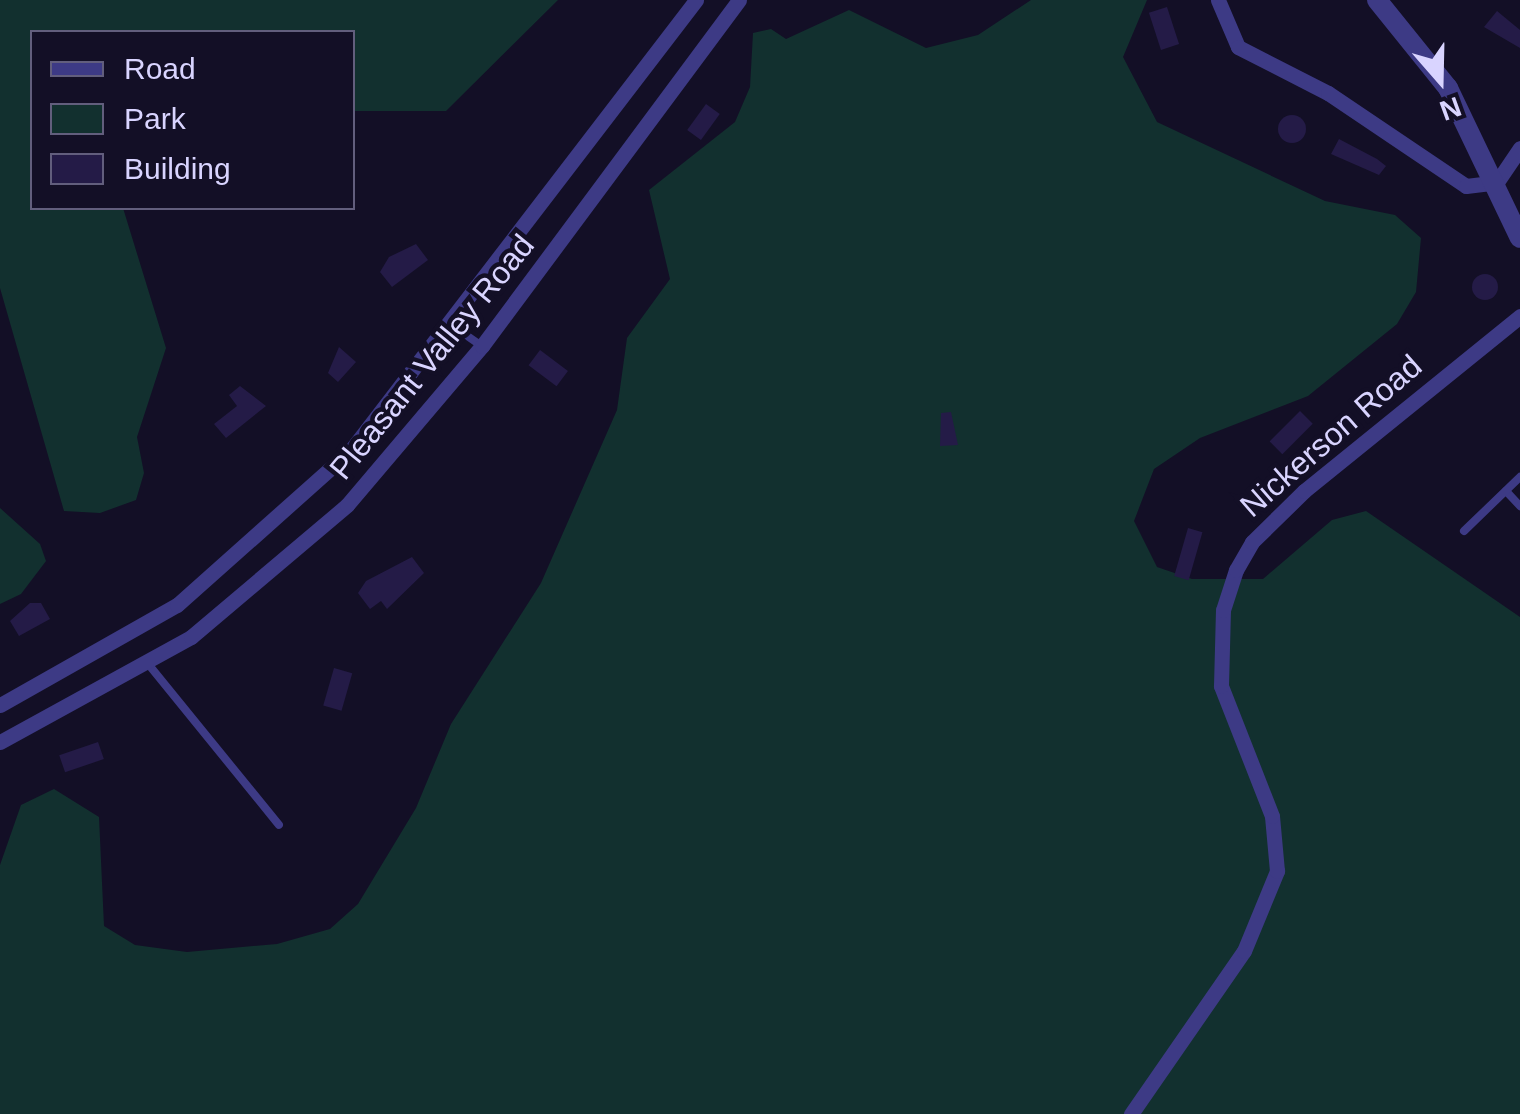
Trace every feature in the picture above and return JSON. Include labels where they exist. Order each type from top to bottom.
[{"type":"street","name":"Pleasant Valley Road","points":[[0,706],[122,641],[230,565],[351,450],[453,326],[696,0]]},
{"type":"street","name":"Pleasant Valley Road","points":[[0,742],[148,665],[246,596],[347,505],[482,346],[739,0]]},
{"type":"street","points":[[1218,0],[1238,47],[1328,92],[1466,186],[1497,182],[1520,148]]},
{"type":"street","points":[[1377,0],[1448,88],[1497,182],[1520,238]]},
{"type":"street","name":"Nickerson Road","points":[[1130,1114],[1244,951],[1277,871],[1272,816],[1221,686],[1223,610],[1244,552],[1364,440],[1520,316]]},
{"type":"lane","points":[[453,326],[482,346]]},
{"type":"lane","points":[[1464,531],[1520,477]]},
{"type":"lane","points":[[1506,491],[1520,506]]},
{"type":"lane","points":[[148,665],[279,825]]},
{"type":"green space","points":[[0,0],[558,0],[446,111],[355,111],[355,30],[30,30],[30,210],[124,210],[166,348],[137,437],[144,473],[136,500],[100,513],[64,511],[0,288]]},
{"type":"green space","points":[[1031,0],[1147,0],[1123,57],[1157,122],[1325,201],[1395,215],[1421,238],[1416,292],[1397,324],[1308,396],[1200,438],[1154,469],[1134,521],[1157,567],[1192,579],[1263,579],[1332,520],[1366,511],[1520,617],[1520,1114],[0,1114],[0,865],[21,805],[54,789],[99,817],[104,926],[135,945],[187,952],[277,944],[330,929],[358,904],[416,808],[451,724],[541,583],[617,410],[627,338],[670,279],[649,190],[735,122],[750,87],[753,33],[771,29],[786,39],[849,10],[926,48],[978,35]]},
{"type":"green space","points":[[0,508],[40,544],[46,561],[21,594],[0,604]]},
{"type":"building","points":[[1167,7],[1179,44],[1161,50],[1149,13]]},
{"type":"building","points":[[1497,11],[1520,30],[1520,48],[1484,27]]},
{"type":"building","points":[[706,104],[720,114],[701,140],[687,130]]},
{"type":"building","points":[[1292,115],[1302,119],[1306,129],[1302,139],[1292,143],[1282,139],[1278,129],[1282,119]]},
{"type":"building","points":[[1339,139],[1386,166],[1379,175],[1331,154]]},
{"type":"building","points":[[416,244],[428,260],[392,287],[380,272],[389,257]]},
{"type":"building","points":[[1485,274],[1494,278],[1498,287],[1494,296],[1485,300],[1476,296],[1472,287],[1476,278]]},
{"type":"building","points":[[339,347],[356,362],[338,382],[328,373]]},
{"type":"building","points":[[540,350],[568,371],[557,386],[529,365]]},
{"type":"building","points":[[240,386],[266,406],[226,438],[214,424],[237,406],[229,395]]},
{"type":"building","points":[[1300,411],[1313,424],[1282,454],[1270,441]]},
{"type":"building","points":[[951,412],[958,445],[940,446],[941,413]]},
{"type":"building","points":[[1188,528],[1202,532],[1189,580],[1174,576]]},
{"type":"building","points":[[412,557],[424,573],[387,609],[381,601],[370,609],[358,593],[366,581]]},
{"type":"building","points":[[30,603],[41,603],[50,619],[19,636],[10,621]]},
{"type":"building","points":[[334,668],[352,673],[342,711],[323,705]]},
{"type":"building","points":[[98,742],[104,759],[65,772],[59,755]]}]
